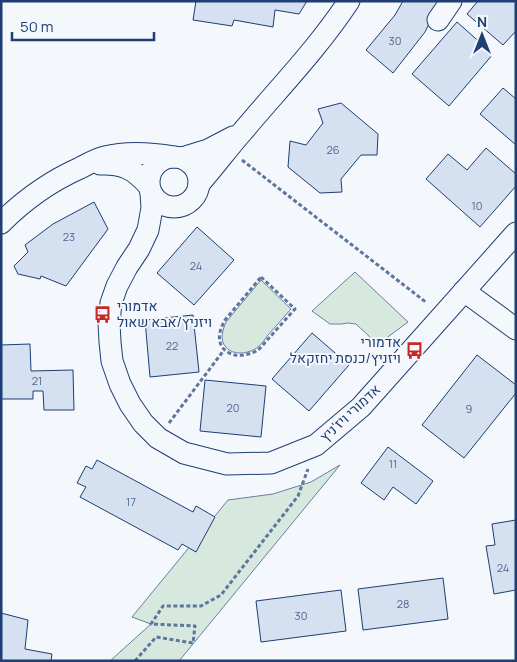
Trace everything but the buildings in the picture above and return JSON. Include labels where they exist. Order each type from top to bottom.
[{"type":"street","points":[[199,184],[302,63],[349,1]]},
{"type":"street","points":[[438,20],[450,1]]},
{"type":"street","points":[[150,189],[149,176],[152,168],[158,162],[166,158],[178,158],[208,150],[242,132]]},
{"type":"street","points":[[1,223],[47,186],[66,174],[87,164],[120,154],[155,153],[190,162],[199,176],[199,184],[193,199],[178,207],[170,207],[162,205],[155,200],[150,189],[139,174],[123,166],[87,164]]},
{"type":"street","name":"אדמורי ויז'ניץ","points":[[150,189],[152,208],[148,230],[139,249],[116,286],[111,303],[109,323],[112,362],[130,404],[143,423],[158,438],[184,453],[227,464],[271,462],[316,445],[361,407],[516,233]]},
{"type":"street","name":"אדמורי ויז'ניץ","points":[[139,249],[186,204]]},
{"type":"street","points":[[464,291],[516,329]]},
{"type":"path","points":[[228,149],[443,315]]},
{"type":"path","points":[[261,277],[295,309],[259,350],[242,356],[224,350],[220,339],[221,327],[261,277]]},
{"type":"path","points":[[158,438],[224,350]]},
{"type":"path","points":[[135,661],[156,637],[193,643],[195,626],[151,624],[163,606],[201,606],[221,595],[298,496],[316,445]]},
{"type":"shaded area","points":[[355,272],[408,322],[381,342],[373,341],[356,324],[330,324],[312,311]]},
{"type":"shaded area","points":[[261,280],[291,309],[258,347],[246,352],[233,352],[226,347],[223,341],[222,334],[226,322]]},
{"type":"shaded area","points":[[340,465],[179,661],[110,661],[151,624],[132,617],[228,500],[273,494],[311,482]]},
{"type":"place","name":"אדמורי ויזניץ/אבא שאול","points":[[103,314]]},
{"type":"place","name":"אדמורי ויזניץ/כנסת יחזקאל","points":[[415,350]]}]
